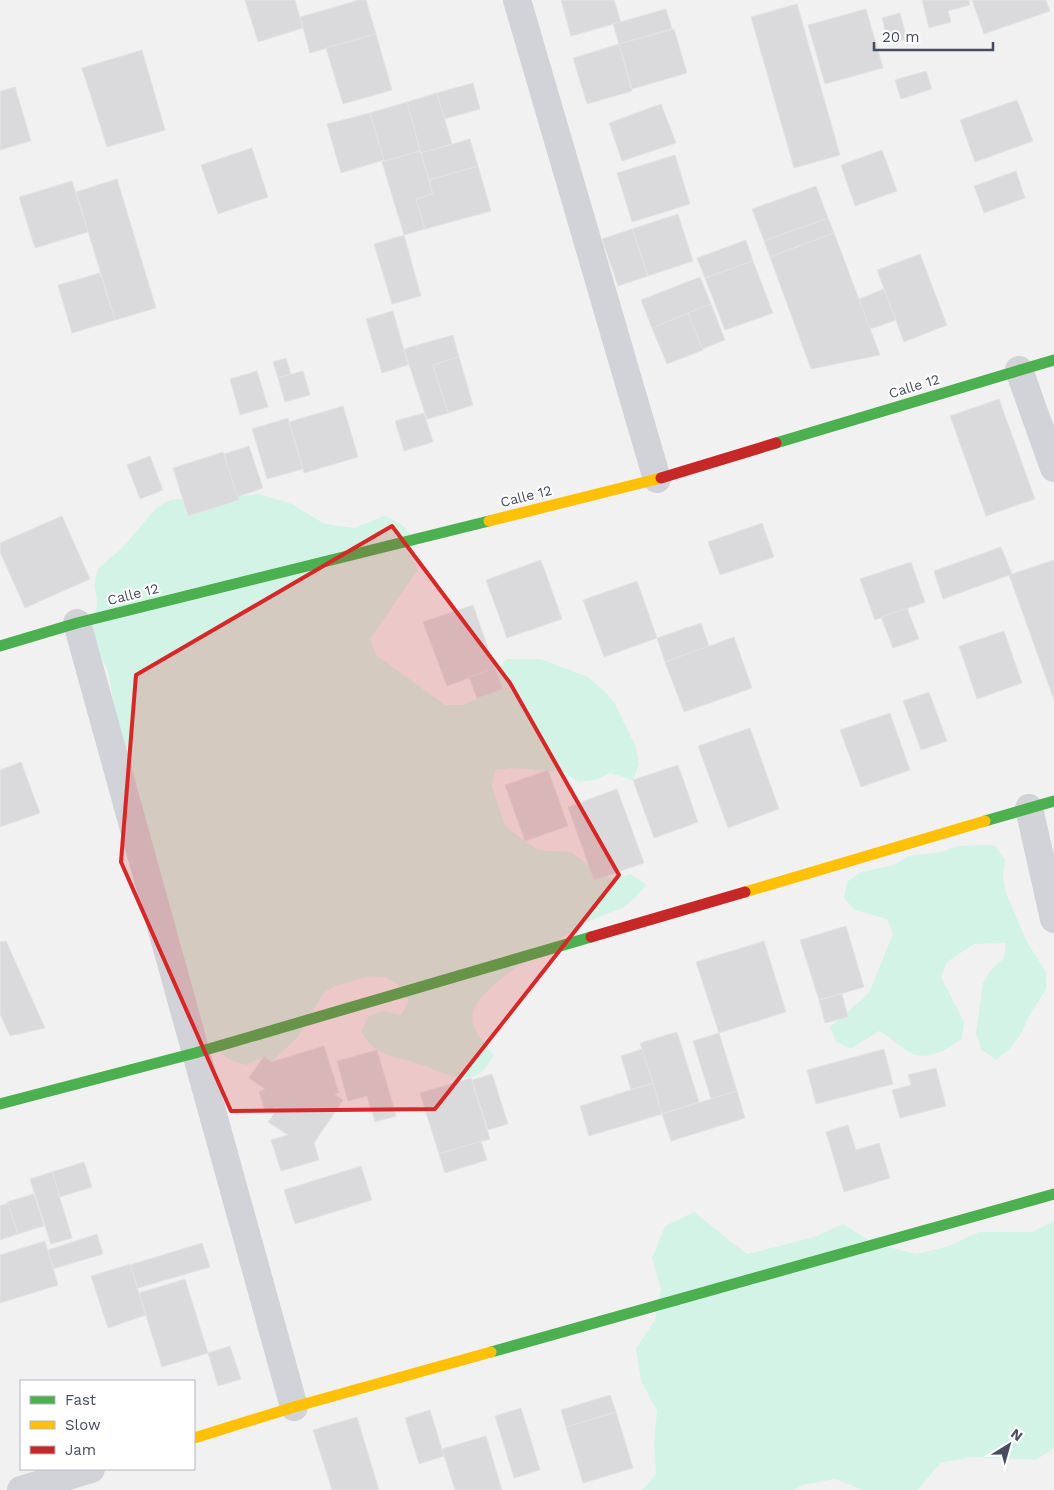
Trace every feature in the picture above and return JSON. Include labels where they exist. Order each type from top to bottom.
[{"type":"street","points":[[517,0],[657,479]]},
{"type":"street","name":"Calle 12","points":[[0,646],[77,623],[657,479],[1054,360]]},
{"type":"street","points":[[1019,370],[1054,468]]},
{"type":"street","points":[[77,623],[294,1407]]},
{"type":"street","points":[[0,1104],[195,1053],[1041,805],[1054,919]]},
{"type":"street","points":[[195,1438],[294,1407],[1054,1194]]},
{"type":"street","points":[[21,1490],[88,1470]]},
{"type":"highlighted area","points":[[392,526],[510,683],[619,875],[435,1109],[231,1111],[121,862],[136,675]]},
{"type":"green space","points":[[259,494],[292,504],[323,523],[355,528],[384,516],[394,520],[407,530],[413,543],[417,571],[370,639],[376,655],[445,705],[463,705],[482,696],[486,681],[507,659],[541,659],[588,677],[602,689],[614,702],[636,747],[639,764],[633,780],[610,773],[596,780],[578,782],[564,772],[511,768],[495,770],[492,786],[504,823],[511,831],[538,850],[571,852],[599,873],[614,879],[630,874],[646,884],[626,905],[575,929],[523,963],[505,976],[479,1001],[473,1012],[473,1024],[494,1055],[479,1074],[471,1077],[453,1076],[388,1055],[367,1041],[361,1032],[368,1017],[383,1011],[401,1015],[409,1001],[400,986],[387,978],[370,976],[337,985],[323,993],[298,1037],[271,1062],[264,1056],[246,1065],[230,1060],[202,1037],[117,723],[108,672],[88,628],[96,615],[97,600],[94,584],[98,569],[123,547],[157,507],[173,499],[225,498]]},
{"type":"green space","points":[[957,846],[995,846],[1005,860],[1003,877],[1006,893],[1027,942],[1046,972],[1046,989],[1028,1018],[1021,1034],[1010,1049],[996,1060],[982,1050],[976,1034],[983,983],[991,970],[1004,958],[1006,943],[974,944],[947,962],[941,977],[964,1022],[962,1039],[948,1048],[927,1056],[920,1055],[904,1049],[879,1031],[851,1049],[836,1042],[830,1027],[869,993],[893,934],[887,919],[855,910],[844,898],[847,882],[861,872],[894,865],[908,856],[942,852]]},
{"type":"green space","points":[[694,1212],[747,1254],[814,1237],[843,1224],[868,1240],[917,1254],[949,1246],[979,1232],[1032,1232],[1054,1221],[1054,1448],[1036,1460],[972,1457],[940,1463],[918,1490],[863,1490],[835,1479],[803,1485],[793,1490],[642,1490],[656,1474],[654,1443],[657,1411],[641,1381],[636,1348],[655,1320],[661,1289],[652,1258],[665,1226]]},
{"type":"building","points":[[245,0],[295,0],[303,28],[258,42]]},
{"type":"building","points":[[359,0],[366,0],[376,34],[310,53],[300,17]]},
{"type":"building","points":[[561,0],[614,0],[621,22],[571,36]]},
{"type":"building","points":[[922,0],[969,0],[970,5],[948,11],[951,22],[929,28]]},
{"type":"building","points":[[972,0],[1046,0],[1050,11],[984,34]]},
{"type":"building","points":[[797,4],[840,155],[794,168],[751,17]]},
{"type":"building","points":[[666,9],[672,29],[619,44],[613,24]]},
{"type":"building","points":[[866,9],[883,68],[825,84],[808,25]]},
{"type":"building","points":[[900,13],[907,39],[889,44],[882,18]]},
{"type":"building","points":[[674,29],[687,73],[632,89],[619,44]]},
{"type":"building","points":[[376,34],[392,90],[343,104],[326,48]]},
{"type":"building","points":[[619,44],[632,91],[587,104],[573,58]]},
{"type":"building","points":[[142,50],[165,130],[107,147],[82,68]]},
{"type":"building","points":[[926,71],[932,89],[901,99],[895,80]]},
{"type":"building","points":[[473,83],[480,109],[444,119],[437,93]]},
{"type":"building","points":[[15,87],[31,141],[0,150],[0,91]]},
{"type":"building","points":[[437,93],[452,144],[421,153],[407,102]]},
{"type":"building","points":[[1017,100],[1033,141],[975,162],[960,120]]},
{"type":"building","points":[[407,102],[420,151],[384,162],[370,113]]},
{"type":"building","points":[[661,104],[676,143],[622,161],[609,123]]},
{"type":"building","points":[[370,113],[384,160],[341,173],[327,124]]},
{"type":"building","points":[[470,139],[478,166],[429,180],[421,153]]},
{"type":"building","points":[[252,148],[268,197],[218,214],[201,165]]},
{"type":"building","points":[[882,150],[897,191],[855,206],[841,165]]},
{"type":"building","points":[[420,151],[433,194],[416,199],[425,229],[404,235],[382,162]]},
{"type":"building","points":[[675,155],[690,204],[632,222],[617,173]]},
{"type":"building","points":[[478,166],[491,211],[425,229],[416,199],[433,194],[429,180]]},
{"type":"building","points":[[1016,171],[1025,198],[984,213],[974,186]]},
{"type":"building","points":[[117,179],[156,308],[115,320],[76,192]]},
{"type":"building","points":[[72,181],[88,232],[35,248],[19,197]]},
{"type":"building","points":[[816,186],[828,218],[764,241],[752,209]]},
{"type":"building","points":[[678,214],[693,261],[648,276],[632,229]]},
{"type":"building","points":[[828,218],[834,233],[770,257],[764,241]]},
{"type":"building","points":[[632,229],[648,276],[618,286],[602,239]]},
{"type":"building","points":[[834,233],[880,355],[811,369],[770,257]]},
{"type":"building","points":[[404,235],[421,296],[392,304],[374,244]]},
{"type":"building","points":[[746,240],[753,261],[705,278],[697,258]]},
{"type":"building","points":[[920,254],[947,325],[904,342],[877,270]]},
{"type":"building","points":[[753,261],[773,313],[725,330],[705,278]]},
{"type":"building","points":[[100,273],[115,320],[72,333],[58,285]]},
{"type":"building","points":[[700,277],[711,304],[652,328],[641,300]]},
{"type":"building","points":[[884,289],[896,320],[870,329],[859,299]]},
{"type":"building","points":[[711,304],[725,340],[702,349],[688,313]]},
{"type":"building","points":[[393,311],[408,365],[382,373],[366,319]]},
{"type":"building","points":[[688,313],[703,350],[667,364],[652,328]]},
{"type":"building","points":[[453,335],[459,357],[433,365],[448,413],[427,419],[404,349]]},
{"type":"building","points":[[459,357],[473,405],[448,413],[433,365]]},
{"type":"building","points":[[286,358],[291,375],[278,378],[273,362]]},
{"type":"building","points":[[257,371],[268,407],[240,415],[230,379]]},
{"type":"building","points":[[303,371],[310,395],[285,402],[278,378]]},
{"type":"building","points":[[999,399],[1035,499],[986,516],[950,416]]},
{"type":"building","points":[[343,406],[358,457],[304,473],[289,422]]},
{"type":"building","points":[[424,413],[433,442],[404,451],[395,421]]},
{"type":"building","points":[[288,418],[303,469],[267,479],[252,429]]},
{"type":"building","points":[[249,446],[263,488],[237,497],[224,454]]},
{"type":"building","points":[[223,452],[239,500],[188,516],[173,468]]},
{"type":"building","points":[[150,456],[163,490],[140,499],[127,465]]},
{"type":"building","points":[[62,516],[90,579],[25,608],[0,552],[0,543]]},
{"type":"building","points":[[762,523],[774,557],[720,575],[708,542]]},
{"type":"building","points":[[1001,547],[1012,574],[943,599],[934,571]]},
{"type":"building","points":[[541,560],[562,619],[507,638],[486,580]]},
{"type":"building","points":[[1054,560],[1054,700],[1009,575]]},
{"type":"building","points":[[911,562],[925,602],[875,620],[860,579]]},
{"type":"building","points":[[637,581],[657,638],[604,657],[583,600]]},
{"type":"building","points":[[473,605],[495,668],[447,686],[423,622]]},
{"type":"building","points":[[907,608],[919,639],[893,648],[881,617]]},
{"type":"building","points":[[701,623],[709,646],[665,662],[657,638]]},
{"type":"building","points":[[1004,631],[1022,683],[977,699],[959,646]]},
{"type":"building","points":[[734,637],[752,688],[684,712],[665,662]]},
{"type":"building","points":[[495,668],[503,689],[477,698],[469,677]]},
{"type":"building","points":[[929,692],[947,741],[921,750],[903,701]]},
{"type":"building","points":[[890,713],[910,770],[861,787],[840,730]]},
{"type":"building","points":[[750,728],[779,809],[728,828],[698,746]]},
{"type":"building","points":[[21,762],[40,813],[0,827],[0,770]]},
{"type":"building","points":[[678,765],[698,822],[654,838],[633,780]]},
{"type":"building","points":[[548,770],[568,826],[525,841],[505,785]]},
{"type":"building","points":[[617,789],[644,863],[594,880],[568,807]]},
{"type":"building","points":[[846,926],[864,987],[819,1000],[800,940]]},
{"type":"building","points":[[6,941],[45,1028],[10,1036],[0,1014],[0,942]]},
{"type":"building","points":[[764,941],[786,1012],[719,1033],[696,962]]},
{"type":"building","points":[[842,994],[848,1017],[825,1023],[819,1000]]},
{"type":"building","points":[[677,1032],[699,1102],[662,1114],[640,1043]]},
{"type":"building","points":[[719,1033],[737,1091],[711,1099],[693,1041]]},
{"type":"building","points":[[324,1046],[339,1093],[334,1094],[343,1100],[314,1143],[319,1160],[281,1171],[271,1140],[288,1135],[268,1122],[279,1107],[265,1111],[259,1092],[265,1089],[249,1078],[264,1056],[271,1062]]},
{"type":"building","points":[[642,1049],[653,1083],[631,1090],[621,1056]]},
{"type":"building","points":[[884,1049],[893,1084],[816,1104],[807,1070]]},
{"type":"building","points":[[377,1050],[396,1116],[375,1122],[367,1096],[348,1101],[337,1061]]},
{"type":"building","points":[[936,1068],[946,1106],[900,1118],[892,1090],[911,1085],[908,1075]]},
{"type":"building","points":[[492,1074],[508,1124],[488,1130],[472,1080]]},
{"type":"building","points":[[471,1078],[490,1139],[439,1154],[420,1093]]},
{"type":"building","points":[[653,1083],[662,1114],[589,1136],[580,1106]]},
{"type":"building","points":[[737,1091],[745,1118],[671,1141],[662,1114]]},
{"type":"building","points":[[848,1125],[856,1150],[879,1143],[890,1178],[844,1192],[826,1132]]},
{"type":"building","points":[[481,1141],[487,1160],[445,1173],[439,1154]]},
{"type":"building","points":[[84,1162],[92,1187],[60,1197],[52,1172]]},
{"type":"building","points":[[361,1166],[372,1200],[295,1224],[284,1190]]},
{"type":"building","points":[[52,1172],[72,1238],[51,1244],[30,1179]]},
{"type":"building","points":[[34,1194],[44,1226],[18,1234],[7,1202]]},
{"type":"building","points":[[8,1203],[18,1234],[0,1240],[0,1206]]},
{"type":"building","points":[[97,1234],[103,1254],[53,1269],[48,1250]]},
{"type":"building","points":[[45,1241],[58,1285],[0,1303],[0,1255]]},
{"type":"building","points":[[202,1243],[210,1267],[138,1288],[130,1265]]},
{"type":"building","points":[[130,1264],[146,1315],[108,1328],[91,1276]]},
{"type":"building","points":[[185,1279],[208,1353],[162,1367],[139,1293]]},
{"type":"building","points":[[230,1346],[241,1379],[218,1386],[208,1353]]},
{"type":"building","points":[[610,1395],[616,1412],[566,1427],[561,1410]]},
{"type":"building","points":[[521,1408],[540,1470],[514,1478],[495,1416]]},
{"type":"building","points":[[430,1410],[444,1456],[419,1464],[405,1418]]},
{"type":"building","points":[[616,1412],[633,1468],[583,1483],[566,1427]]},
{"type":"building","points":[[357,1417],[379,1490],[332,1490],[313,1430]]},
{"type":"building","points":[[486,1436],[502,1490],[455,1490],[442,1449]]},
{"type":"traffic: fast","points":[[776,443],[1054,360]]},
{"type":"traffic: fast","points":[[0,646],[77,623],[489,521]]},
{"type":"traffic: fast","points":[[985,821],[1054,801]]},
{"type":"traffic: fast","points":[[0,1104],[195,1053],[591,937]]},
{"type":"traffic: fast","points":[[491,1352],[1054,1194]]},
{"type":"traffic: slow","points":[[489,521],[661,478]]},
{"type":"traffic: slow","points":[[745,892],[985,821]]},
{"type":"traffic: slow","points":[[195,1438],[294,1407],[491,1352]]},
{"type":"traffic: jam","points":[[661,478],[776,443]]},
{"type":"traffic: jam","points":[[591,937],[745,892]]}]
